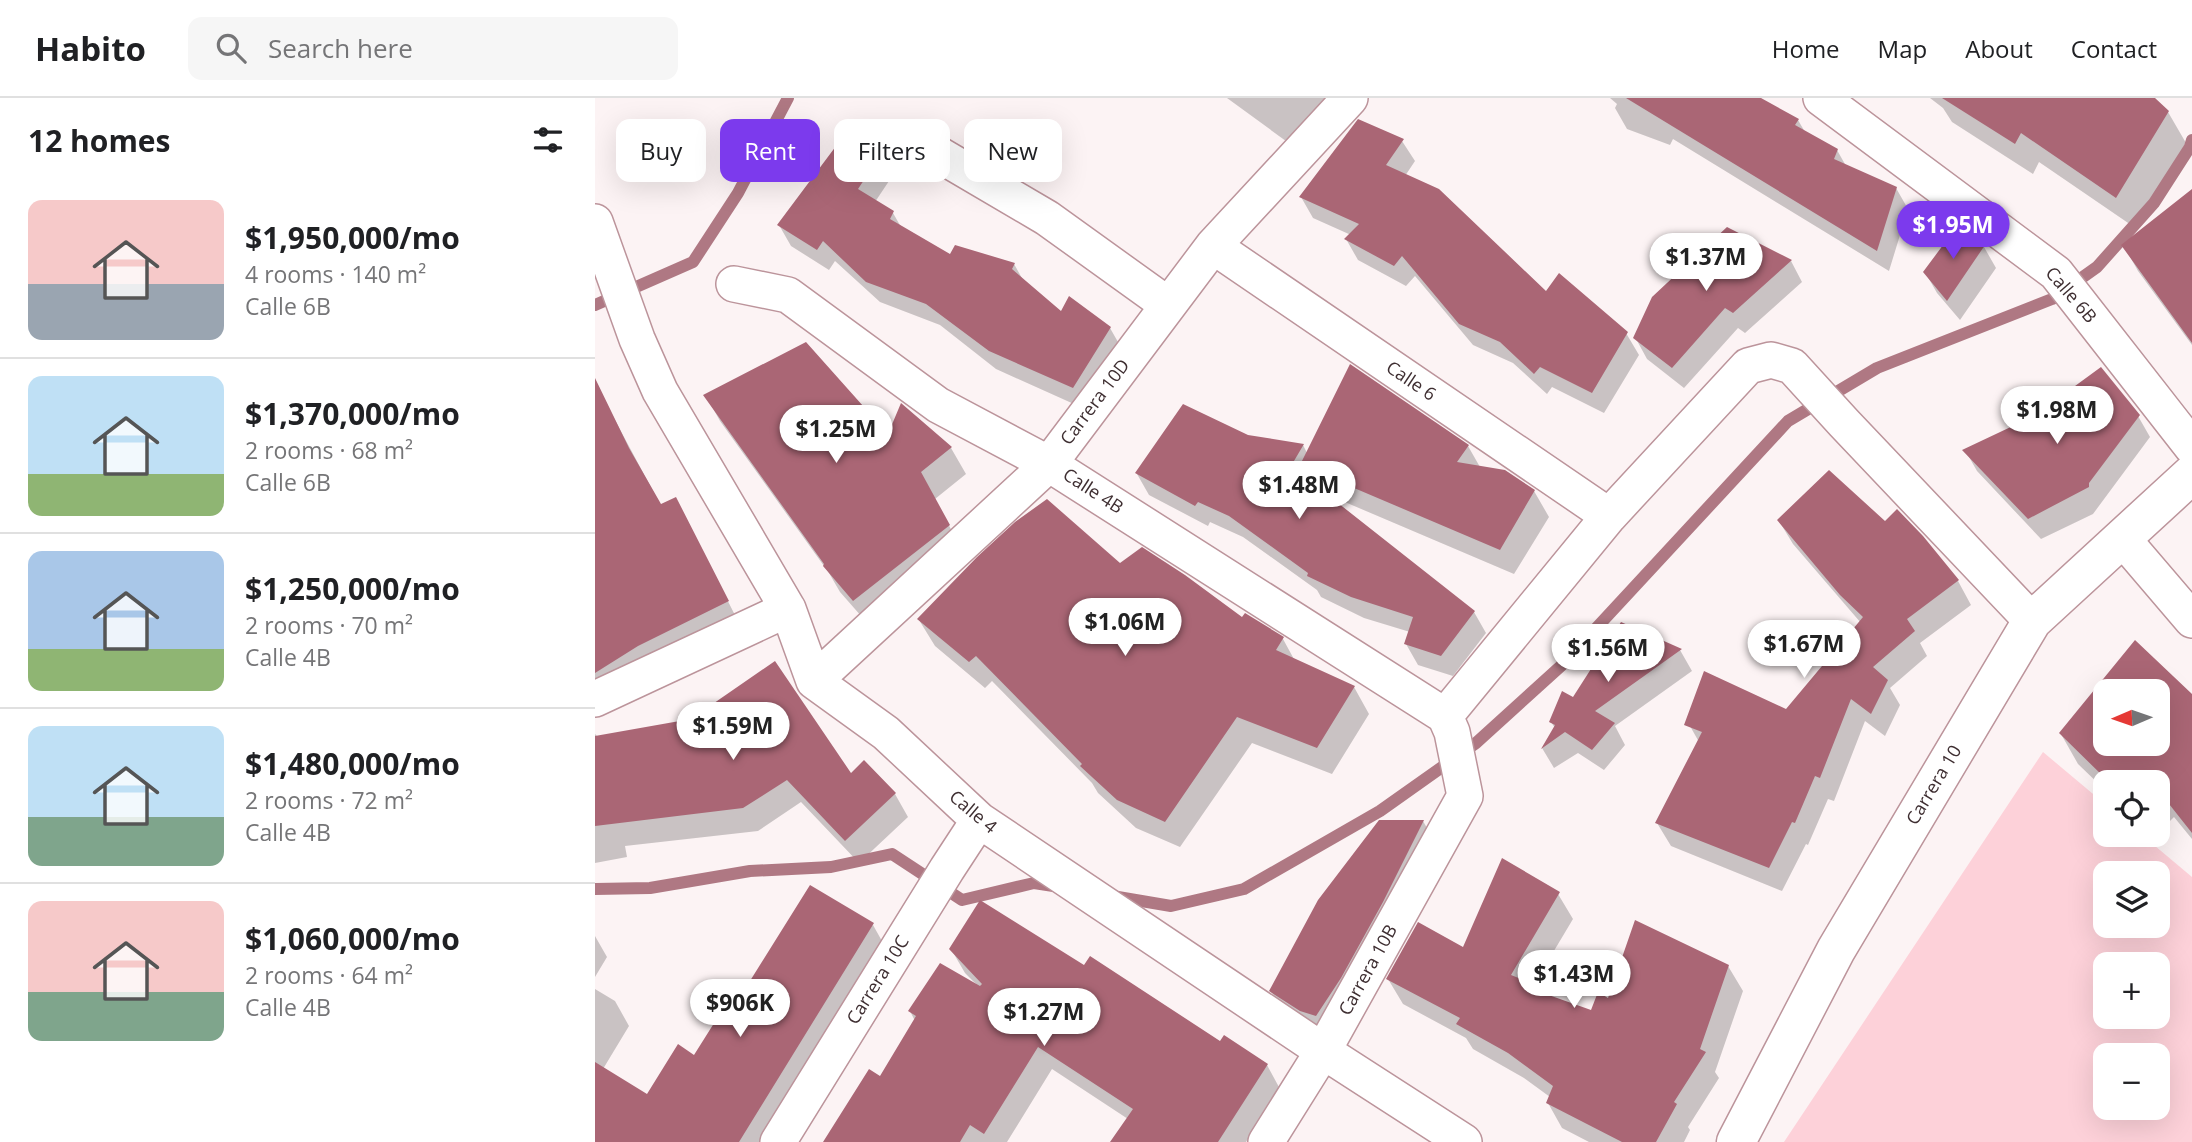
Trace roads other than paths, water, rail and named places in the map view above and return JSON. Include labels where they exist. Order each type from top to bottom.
[{"type":"street","name":"Carrera 10D","points":[[814,681],[1049,464],[1213,246],[1350,98]]},
{"type":"street","name":"Calle 6B","points":[[1821,98],[2056,273],[2192,447]]},
{"type":"street","points":[[950,162],[1047,218],[1168,305]]},
{"type":"street","points":[[595,222],[637,339],[660,391],[788,609],[814,681]]},
{"type":"street","name":"Calle 6","points":[[1213,246],[1609,516]]},
{"type":"street","name":"Calle 4B","points":[[734,284],[788,295],[938,405],[1049,464],[1449,724]]},
{"type":"street","points":[[1449,724],[1609,516],[1748,366],[1771,360],[1792,366],[2032,621]]},
{"type":"street","name":"Carrera 10","points":[[1736,1142],[1836,950],[2032,621],[2192,474]]},
{"type":"street","points":[[2122,538],[2192,620]]},
{"type":"street","points":[[595,699],[788,609]]},
{"type":"street","name":"Calle 4","points":[[814,681],[885,733],[979,820],[1323,1051],[1464,1142]]},
{"type":"street","name":"Carrera 10B","points":[[1266,1142],[1323,1051],[1465,796],[1449,724]]},
{"type":"street","name":"Carrera 10C","points":[[778,1142],[979,820]]},
{"type":"waterway","points":[[595,305],[693,262],[738,193],[788,98]]},
{"type":"waterway","points":[[1112,896],[1171,906],[1244,889],[1380,811],[1476,743],[1562,665],[1788,421],[1877,368],[2052,299],[2097,267],[2154,203],[2192,140]]},
{"type":"waterway","points":[[595,889],[650,888],[750,871],[831,867],[892,854],[962,900],[1034,883],[1060,887]]}]
